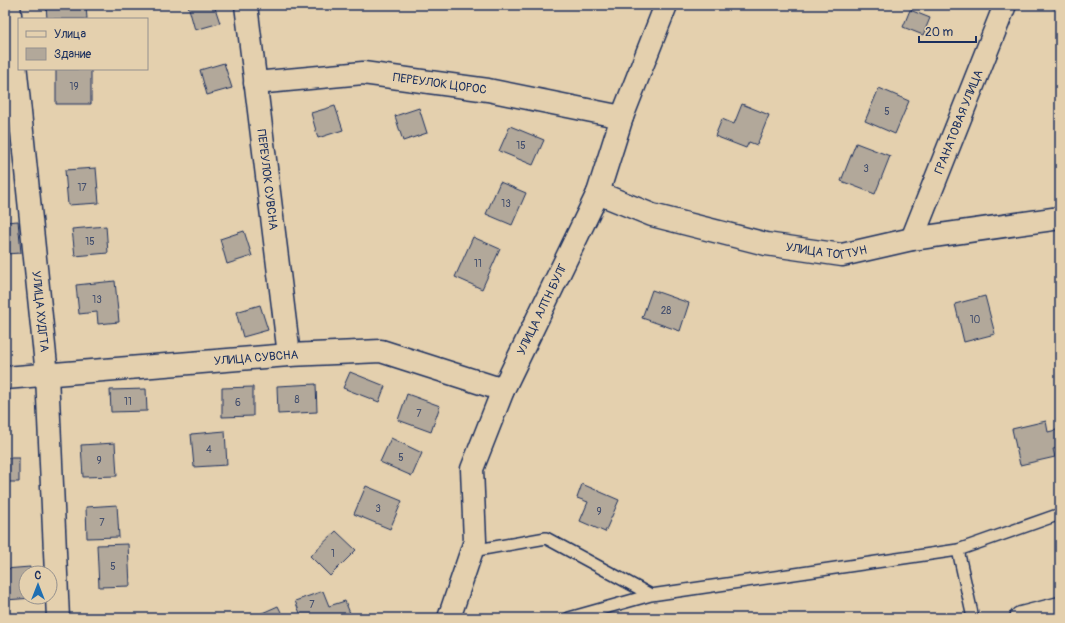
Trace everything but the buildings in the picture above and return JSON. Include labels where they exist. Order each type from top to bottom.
[{"type":"street","name":"УЛИЦА ХУДГТА","points":[[9,5],[47,374],[58,618]]},
{"type":"street","name":"ПЕРЕУЛОК СУВСНА","points":[[246,5],[289,355]]},
{"type":"street","name":"УЛИЦА АЛТН БУЛГ","points":[[449,618],[475,541],[472,469],[502,390],[598,193],[622,117],[666,5]]},
{"type":"street","name":"ГРАНАТОВАЯ УЛИЦА","points":[[912,239],[1005,5]]},
{"type":"street","name":"ПЕРЕУЛОК ЦОРОС","points":[[255,83],[363,73],[488,90],[622,117]]},
{"type":"street","name":"УЛИЦА ТОГТУН","points":[[598,193],[652,214],[766,244],[842,255],[912,239],[1060,218]]},
{"type":"street","name":"УЛИЦА СУВСНА","points":[[5,378],[289,355],[381,351],[502,390]]},
{"type":"street","points":[[1021,618],[1060,608]]},
{"type":"lane","points":[[569,618],[651,595],[958,550],[1060,514]]},
{"type":"lane","points":[[472,551],[546,538],[651,595]]},
{"type":"lane","points":[[958,550],[973,618]]}]
